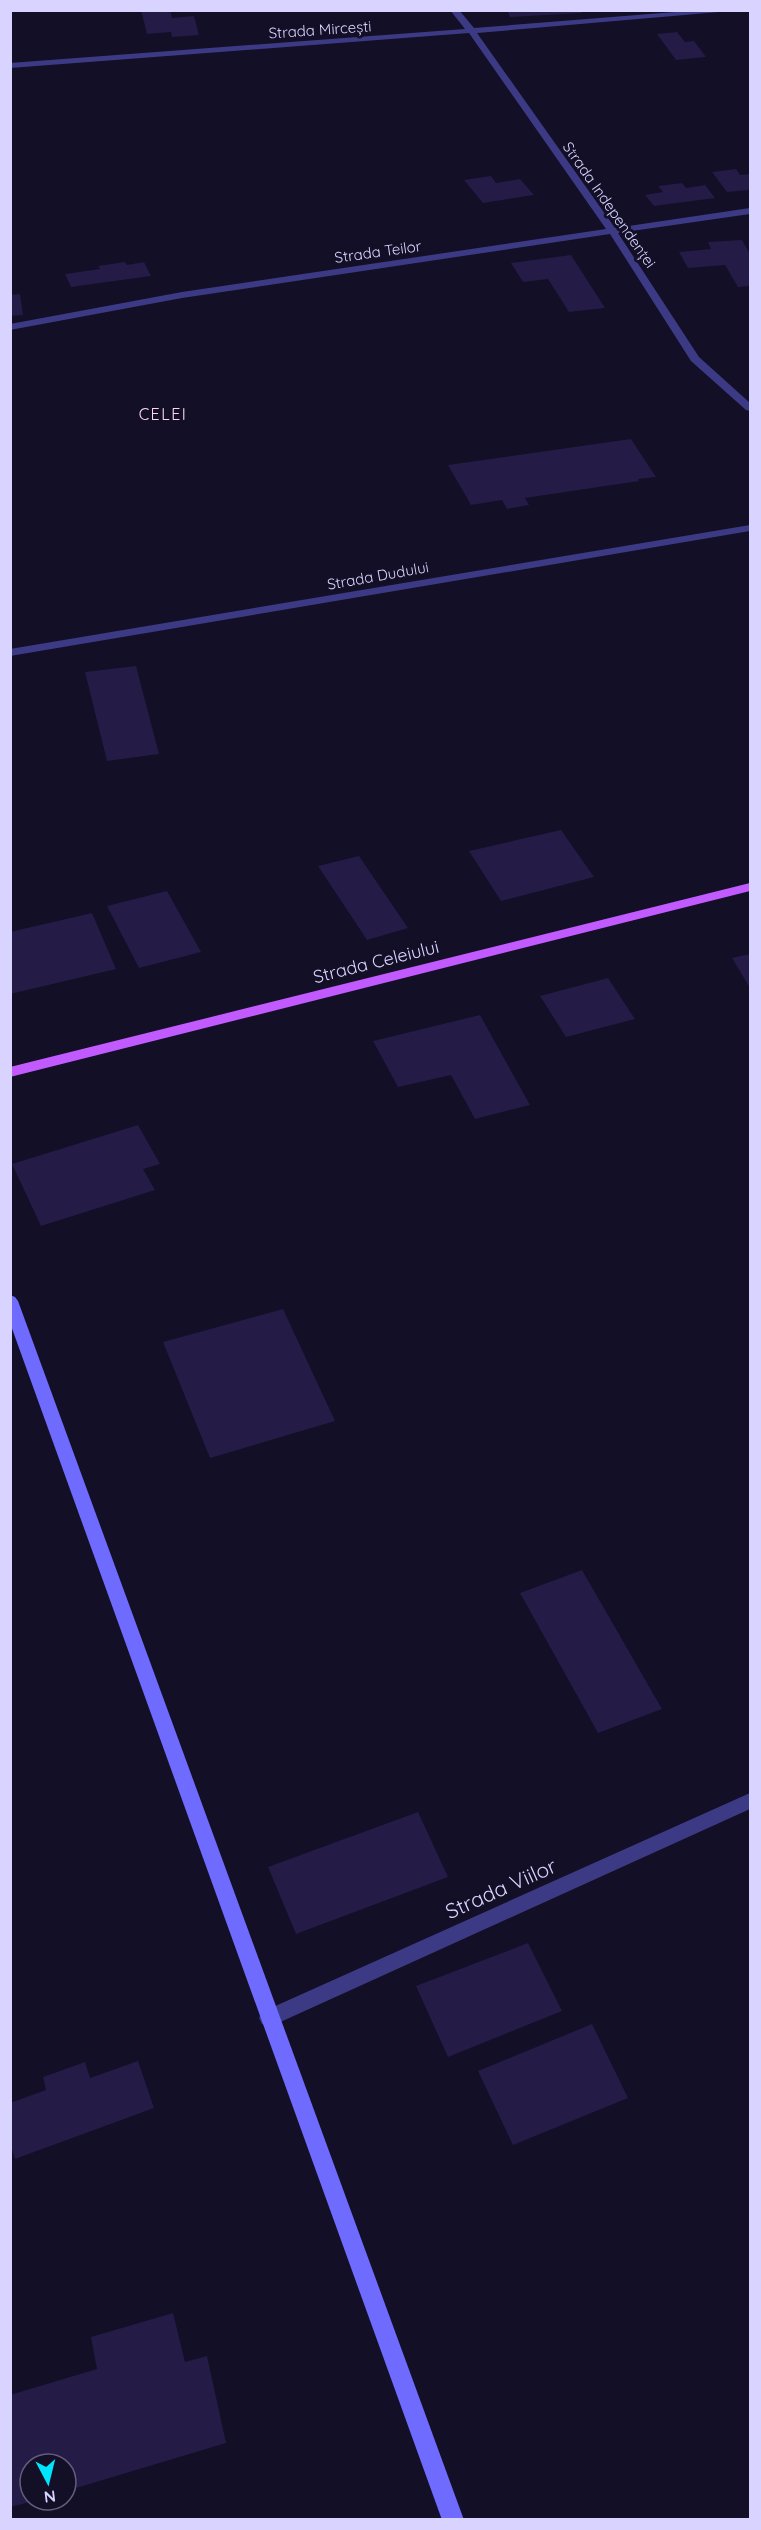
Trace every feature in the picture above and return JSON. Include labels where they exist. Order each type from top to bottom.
[{"type":"main road","name":"Strada Celeiului","points":[[10,1072],[750,887]]},
{"type":"main road","points":[[10,1301],[453,2520]]},
{"type":"street","name":"Strada Independenței","points":[[454,10],[471,30],[548,142],[614,232],[631,263],[695,359],[750,408]]},
{"type":"street","name":"Strada Mircești","points":[[10,66],[738,10]]},
{"type":"street","name":"Strada Teilor","points":[[10,327],[182,295],[750,211]]},
{"type":"street","name":"Strada Dudului","points":[[10,653],[750,528]]},
{"type":"street","name":"Strada Viilor","points":[[269,2018],[750,1802]]},
{"type":"building","points":[[141,10],[170,10],[172,18],[194,16],[199,35],[172,37],[171,32],[147,34]]},
{"type":"building","points":[[507,10],[581,10],[582,13],[510,17]]},
{"type":"building","points":[[677,32],[685,42],[694,41],[706,57],[676,60],[657,34]]},
{"type":"building","points":[[736,169],[740,175],[750,174],[750,190],[727,192],[712,172]]},
{"type":"building","points":[[491,176],[496,183],[520,179],[534,195],[483,203],[464,180]]},
{"type":"building","points":[[682,183],[686,188],[705,185],[715,198],[654,206],[645,195],[663,192],[658,186]]},
{"type":"building","points":[[742,240],[750,254],[750,286],[738,287],[725,265],[688,268],[679,252],[711,249],[708,242]]},
{"type":"building","points":[[571,255],[605,308],[569,312],[548,279],[523,282],[511,263]]},
{"type":"building","points":[[125,262],[127,265],[144,262],[151,276],[71,287],[65,274],[100,269],[98,266]]},
{"type":"building","points":[[20,294],[23,315],[10,316],[10,295]]},
{"type":"building","points":[[631,439],[656,477],[525,498],[529,505],[507,509],[502,500],[471,505],[448,465]]},
{"type":"building","points":[[136,666],[159,754],[107,761],[85,672]]},
{"type":"building","points":[[561,830],[594,877],[501,901],[469,851]]},
{"type":"building","points":[[359,856],[408,928],[367,940],[318,866]]},
{"type":"building","points":[[167,891],[201,952],[139,968],[107,906]]},
{"type":"building","points":[[92,913],[116,969],[10,994],[10,932]]},
{"type":"building","points":[[750,954],[750,988],[732,958]]},
{"type":"building","points":[[608,978],[635,1019],[566,1037],[540,996]]},
{"type":"building","points":[[480,1015],[530,1105],[475,1119],[451,1075],[398,1087],[373,1041]]},
{"type":"building","points":[[138,1125],[160,1164],[143,1169],[155,1190],[41,1226],[12,1164]]},
{"type":"building","points":[[283,1309],[335,1421],[210,1458],[163,1342]]},
{"type":"building","points":[[582,1570],[662,1709],[598,1733],[520,1593]]},
{"type":"building","points":[[418,1812],[448,1877],[296,1934],[268,1867]]},
{"type":"building","points":[[528,1943],[562,2011],[448,2057],[416,1986]]},
{"type":"building","points":[[592,2024],[628,2098],[513,2145],[478,2071]]},
{"type":"building","points":[[138,2061],[154,2108],[15,2159],[10,2143],[10,2103],[46,2090],[43,2077],[85,2062],[90,2078]]},
{"type":"building","points":[[173,2313],[185,2362],[207,2356],[226,2443],[78,2487],[78,2452],[18,2452],[18,2505],[10,2507],[10,2395],[97,2369],[91,2337]]},
{"type":"district","name":"CELEI","points":[[163,414]]}]
